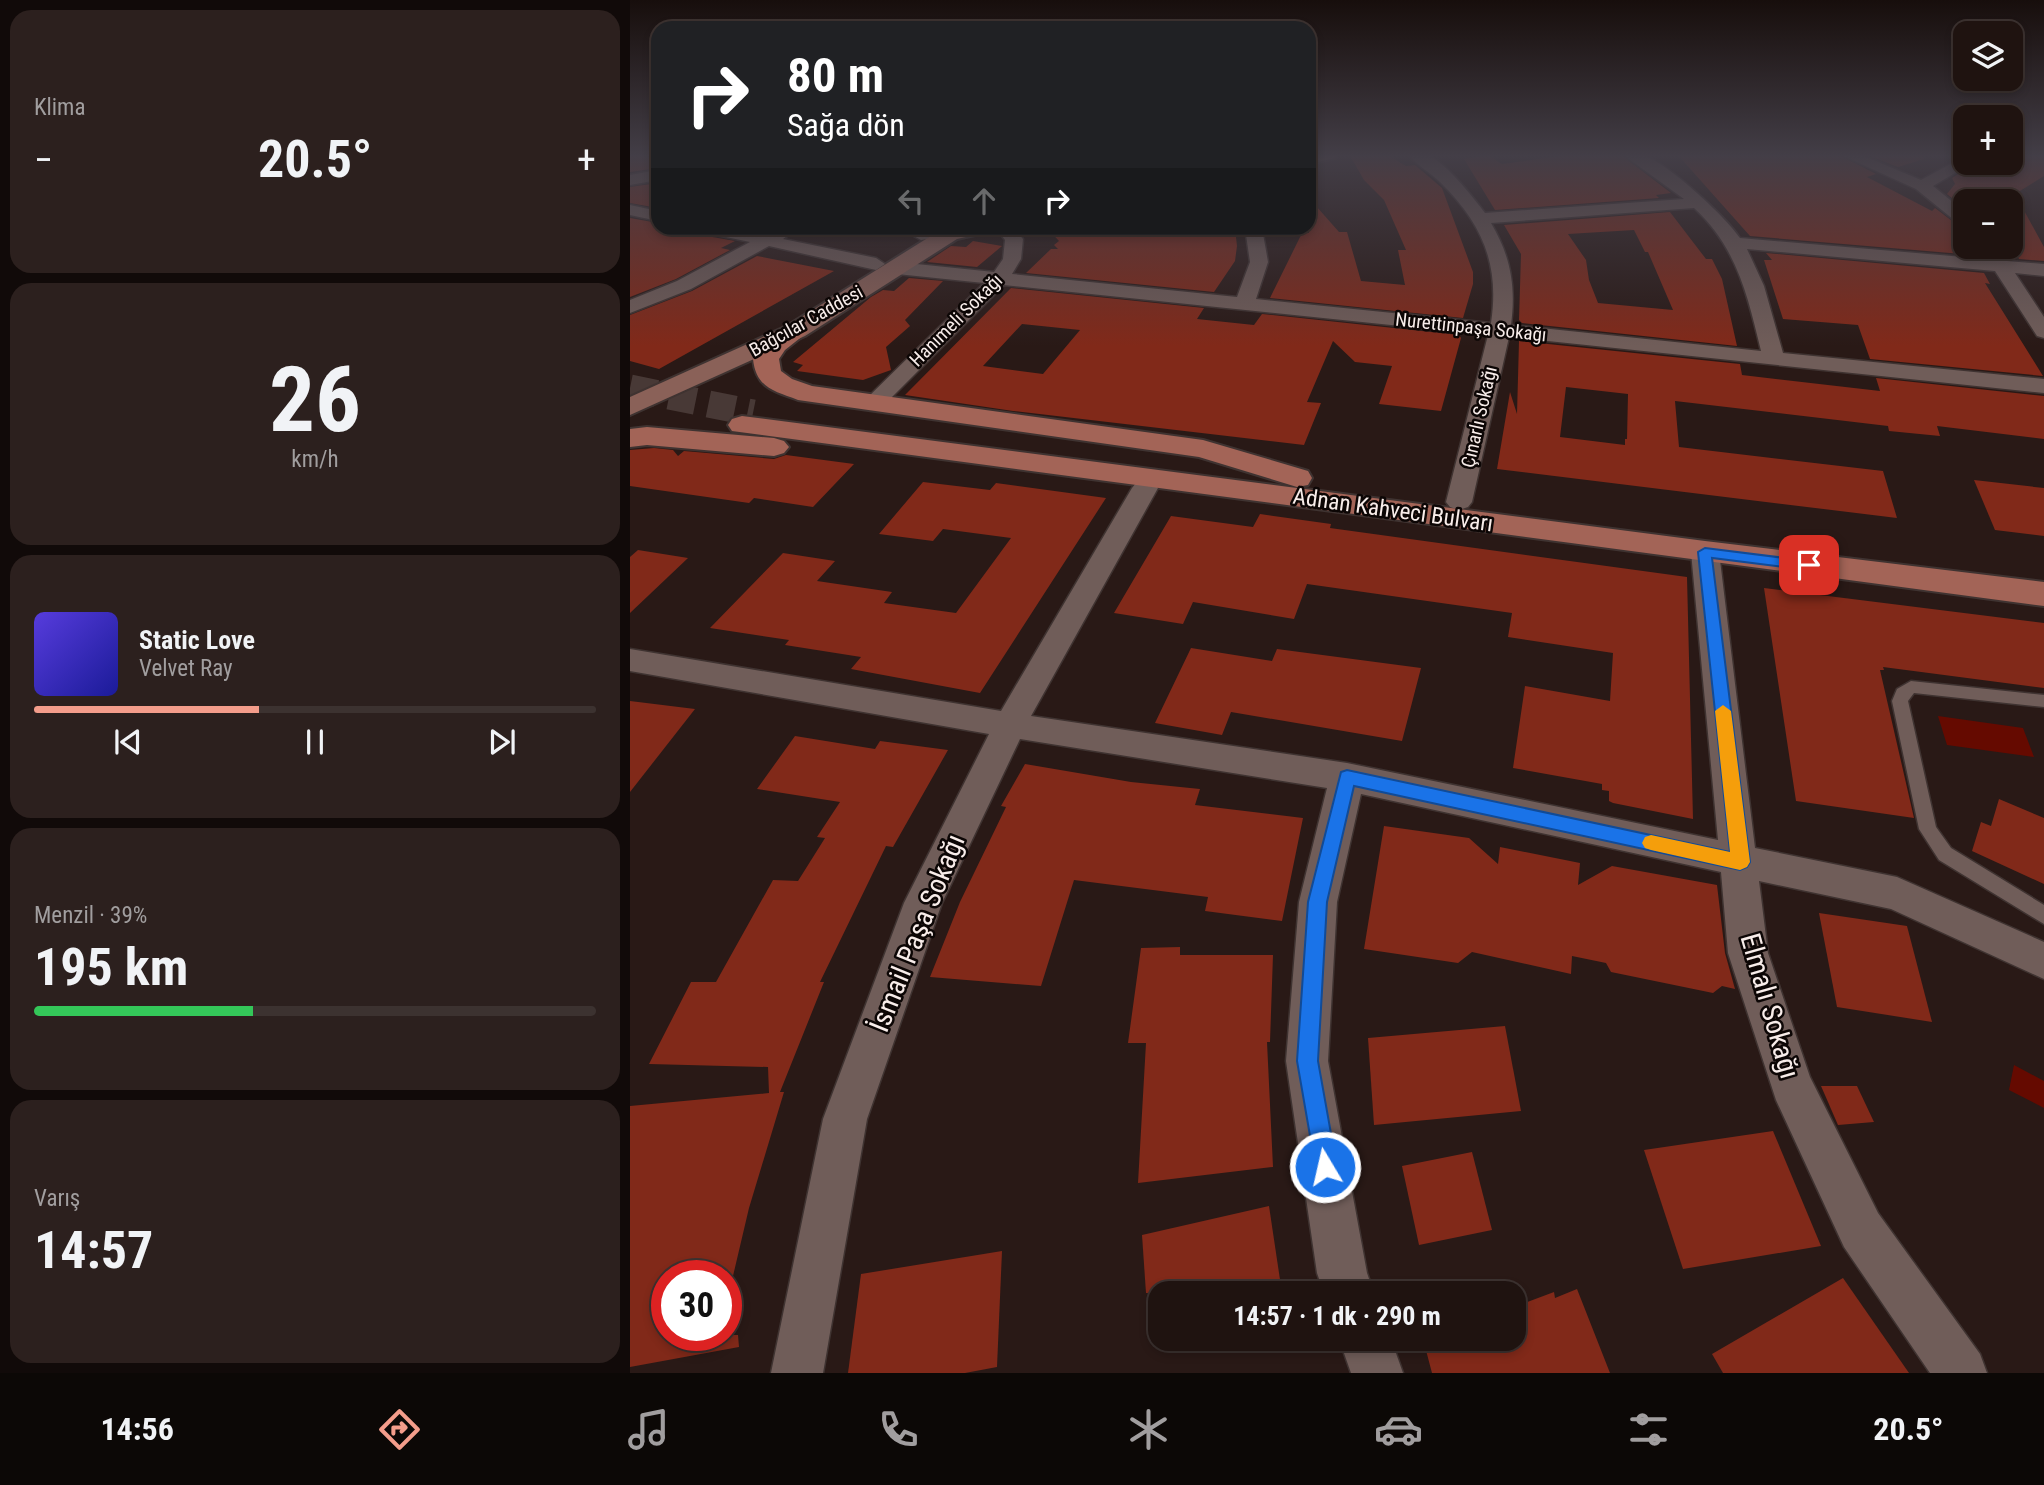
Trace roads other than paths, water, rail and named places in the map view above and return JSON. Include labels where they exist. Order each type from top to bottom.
[{"type":"main road","name":"Bağcılar Caddesi","points":[[630,407],[796,331],[887,266],[922,235]]},
{"type":"main road","name":"Bağcılar Caddesi","points":[[630,393],[776,325],[948,235]]},
{"type":"main road","points":[[796,331],[776,345],[766,359],[768,374],[782,385],[808,394],[1203,449],[1309,482]]},
{"type":"main road","points":[[742,427],[720,434],[719,426],[736,411],[770,400],[808,394]]},
{"type":"main road","points":[[630,438],[742,427],[1086,487],[1215,485]]},
{"type":"main road","name":"Adnan Kahveci Bulvarı","points":[[742,427],[1309,482],[2044,576]]},
{"type":"main road","name":"Adnan Kahveci Bulvarı","points":[[742,427],[1215,485],[1705,552],[2044,594]]},
{"type":"street","points":[[1479,219],[1492,218]]},
{"type":"street","points":[[1711,218],[1735,243],[1756,291],[1774,358]]},
{"type":"street","name":"Çınarlı Sokağı","points":[[1459,502],[1500,330],[1504,302],[1502,270],[1490,236],[1479,219]]},
{"type":"street","name":"Nurettinpaşa Sokağı","points":[[742,235],[887,266],[2044,386]]},
{"type":"street","points":[[630,307],[684,285],[776,235]]},
{"type":"street","name":"Hanımeli Sokağı","points":[[872,404],[1000,278],[1012,259],[1014,239],[1010,235]]},
{"type":"street","points":[[1245,303],[1259,262],[1255,235]]},
{"type":"street","points":[[1735,243],[2001,264],[2044,270]]},
{"type":"street","points":[[1997,259],[2044,332]]},
{"type":"street","name":"İsmail Paşa Sokağı","points":[[797,1373],[845,1119],[923,903],[1010,724],[1145,488]]},
{"type":"street","name":"Elmalı Sokağı","points":[[1705,552],[1748,953],[1791,1085],[1861,1230],[1961,1373]]},
{"type":"street","points":[[631,661],[1347,777],[1897,894],[2044,961]]},
{"type":"street","points":[[1345,1281],[1307,1061],[1318,902],[1347,777]]},
{"type":"street","points":[[1369,1351],[1377,1373]]},
{"type":"lane","points":[[2044,701],[1911,687],[1903,693],[1900,701],[1928,829],[1945,854],[2044,915]]},
{"type":"tunnel","points":[[630,388],[753,413]]}]
